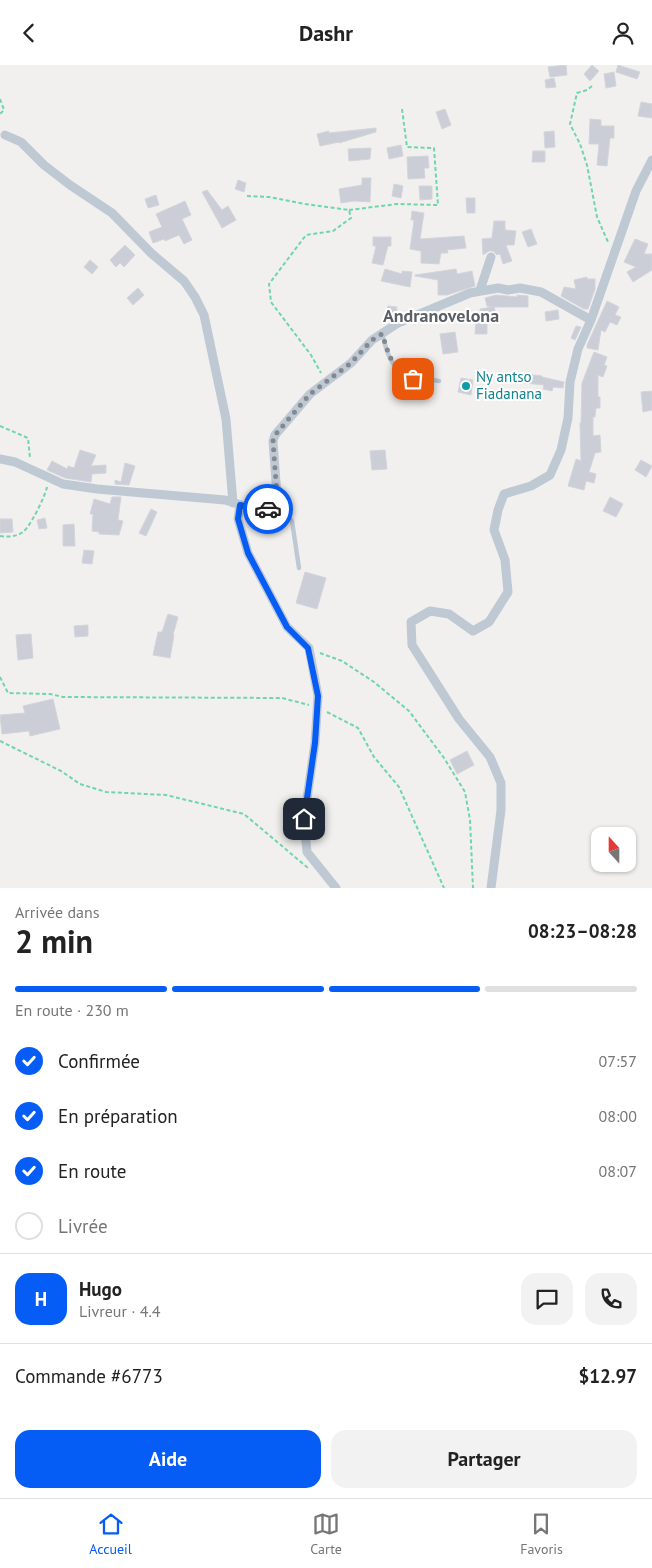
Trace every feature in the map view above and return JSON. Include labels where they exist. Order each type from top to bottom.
[{"type":"street","points":[[5,135],[21,143],[44,165],[112,213],[151,253],[184,281],[204,315],[226,419],[238,519],[248,553],[287,627],[308,648],[318,696],[315,743],[304,819],[307,852],[336,888]]},
{"type":"street","points":[[491,888],[501,810],[500,783],[490,757],[459,719],[412,645],[411,622],[430,611],[449,614],[473,631],[489,622],[508,592],[505,560],[494,531],[498,510],[504,494],[531,485],[550,475],[561,450],[568,418],[570,382],[578,349],[636,191],[649,170],[652,160]]},
{"type":"street","points":[[480,290],[491,257]]},
{"type":"street","points":[[0,459],[15,462],[63,484],[98,489],[225,500],[265,510],[272,507],[277,496],[273,441],[275,435],[310,394],[351,363],[372,340],[398,323],[470,293],[498,288],[508,290],[520,288],[541,292],[590,320]]},
{"type":"lane","points":[[382,334],[391,361],[399,369],[413,379],[439,381]]},
{"type":"lane","points":[[272,507],[286,514],[292,521],[299,567]]},
{"type":"path","points":[[592,86],[587,91],[577,93],[570,124],[580,143],[587,165],[597,217],[614,253]]},
{"type":"path","points":[[0,99],[4,110],[0,114]]},
{"type":"path","points":[[247,196],[269,197],[349,210],[397,204],[438,205],[434,148],[407,147],[402,109]]},
{"type":"path","points":[[326,381],[311,355],[271,302],[269,284],[306,235],[333,231],[351,218],[349,210]]},
{"type":"path","points":[[0,426],[28,438],[31,464]]},
{"type":"path","points":[[0,536],[11,537],[24,531],[40,507],[47,489],[47,477]]},
{"type":"path","points":[[308,648],[342,661],[374,682],[409,711],[444,758],[465,792],[470,820],[473,888]]},
{"type":"path","points":[[0,677],[8,693],[100,698],[282,698],[317,707],[358,728],[374,757],[398,787],[444,888]]},
{"type":"path","points":[[0,741],[61,771],[80,784],[106,792],[166,795],[244,814],[303,866],[309,869]]},
{"type":"building","points":[[566,65],[567,75],[550,77],[548,67]]},
{"type":"building","points":[[592,65],[599,71],[590,81],[584,74]]},
{"type":"building","points":[[618,65],[640,72],[637,79],[616,72]]},
{"type":"building","points":[[614,72],[616,86],[606,88],[604,74]]},
{"type":"building","points":[[554,78],[556,87],[546,88],[545,80]]},
{"type":"building","points":[[641,102],[652,104],[652,118],[638,116]]},
{"type":"building","points":[[445,109],[451,125],[442,129],[436,112]]},
{"type":"building","points":[[590,119],[601,120],[601,126],[614,126],[614,138],[610,138],[607,166],[597,165],[599,144],[589,144]]},
{"type":"building","points":[[376,128],[376,132],[339,143],[320,146],[317,134],[329,131],[329,133]]},
{"type":"building","points":[[554,131],[555,147],[545,148],[544,132]]},
{"type":"building","points":[[401,145],[403,156],[389,159],[387,148]]},
{"type":"building","points":[[371,148],[370,159],[349,161],[348,149]]},
{"type":"building","points":[[533,151],[545,151],[545,162],[532,162]]},
{"type":"building","points":[[428,156],[429,168],[424,168],[425,178],[408,179],[407,157]]},
{"type":"building","points":[[362,178],[371,178],[370,202],[354,201],[341,203],[339,189],[362,185]]},
{"type":"building","points":[[238,180],[246,183],[244,192],[235,189]]},
{"type":"building","points":[[394,184],[403,186],[401,198],[392,196]]},
{"type":"building","points":[[419,186],[432,186],[432,199],[420,200]]},
{"type":"building","points":[[207,190],[222,210],[228,206],[236,220],[222,228],[202,192]]},
{"type":"building","points":[[156,195],[159,205],[148,208],[145,199]]},
{"type":"building","points":[[466,198],[475,198],[475,213],[467,213]]},
{"type":"building","points":[[185,201],[191,215],[182,219],[192,240],[184,244],[179,235],[165,241],[164,239],[153,243],[149,232],[162,227],[156,214]]},
{"type":"building","points":[[412,211],[424,213],[420,239],[464,236],[466,248],[447,250],[448,253],[441,253],[439,264],[421,263],[421,251],[410,249],[414,220],[411,220]]},
{"type":"building","points":[[494,221],[505,221],[505,230],[516,231],[514,245],[506,245],[512,261],[503,264],[500,254],[497,255],[493,251],[489,251],[483,255],[482,239],[492,238]]},
{"type":"building","points":[[531,229],[537,244],[528,247],[522,232]]},
{"type":"building","points":[[373,237],[391,237],[391,246],[388,246],[383,265],[372,263],[376,246],[373,246]]},
{"type":"building","points":[[635,239],[648,244],[644,254],[652,254],[652,270],[633,282],[627,272],[636,267],[624,262]]},
{"type":"building","points":[[125,245],[135,255],[124,267],[120,263],[116,267],[110,260]]},
{"type":"building","points":[[90,260],[98,267],[92,274],[84,267]]},
{"type":"building","points":[[385,269],[402,274],[402,271],[412,272],[410,287],[381,281]]},
{"type":"building","points":[[456,269],[457,274],[472,271],[475,286],[447,295],[438,295],[438,280],[415,276],[415,275]]},
{"type":"building","points":[[587,277],[587,279],[595,279],[595,289],[588,309],[584,309],[561,296],[564,287],[576,289],[574,280]]},
{"type":"building","points":[[138,288],[144,295],[133,305],[127,298]]},
{"type":"building","points":[[496,295],[528,296],[528,307],[494,307],[496,314],[482,317],[480,309],[492,307],[487,306],[485,298]]},
{"type":"building","points":[[607,301],[619,307],[615,315],[621,317],[617,325],[610,322],[605,332],[601,330],[598,350],[587,348],[587,345]]},
{"type":"building","points":[[388,306],[397,307],[396,317],[391,320],[385,319]]},
{"type":"building","points":[[558,310],[559,319],[546,321],[545,312]]},
{"type":"building","points":[[476,319],[487,319],[487,334],[475,334]]},
{"type":"building","points":[[576,326],[581,327],[575,340],[571,338]]},
{"type":"building","points":[[455,332],[458,352],[443,354],[440,334]]},
{"type":"building","points":[[594,352],[607,357],[604,365],[607,366],[603,377],[598,375],[600,408],[596,408],[595,417],[593,417],[593,436],[600,435],[601,452],[595,453],[589,472],[596,474],[594,483],[586,481],[584,490],[568,486],[576,459],[581,461],[582,383]]},
{"type":"building","points":[[525,374],[564,382],[563,388],[553,387],[552,391],[543,389],[544,385],[524,383]]},
{"type":"building","name":"Ny antso Fiadanana","points":[[461,378],[473,380],[471,395],[458,392]]},
{"type":"building","points":[[652,391],[652,410],[643,412],[641,392]]},
{"type":"building","points":[[80,450],[96,455],[91,466],[106,465],[106,473],[92,474],[91,482],[65,478],[47,470],[52,461],[67,469],[68,466],[74,468]]},
{"type":"building","points":[[385,450],[387,469],[372,470],[370,451]]},
{"type":"building","points":[[641,460],[652,466],[646,477],[635,470]]},
{"type":"building","points":[[125,463],[135,466],[129,485],[115,484],[115,480],[121,482]]},
{"type":"building","points":[[112,497],[121,497],[118,520],[123,521],[119,535],[99,534],[99,532],[92,531],[93,514],[90,514],[94,499],[110,504]]},
{"type":"building","points":[[610,497],[623,504],[616,517],[603,511]]},
{"type":"building","points":[[151,509],[157,512],[146,536],[139,533]]},
{"type":"building","points":[[45,518],[47,528],[39,529],[37,520]]},
{"type":"building","points":[[0,519],[12,519],[13,532],[0,533]]},
{"type":"building","points":[[74,524],[75,546],[63,546],[63,525]]},
{"type":"building","points":[[84,550],[94,551],[92,564],[82,563]]},
{"type":"building","points":[[305,572],[326,578],[317,609],[296,603]]},
{"type":"building","points":[[168,614],[178,617],[170,658],[153,655],[158,632],[162,632]]},
{"type":"building","points":[[88,625],[88,636],[75,637],[74,626]]},
{"type":"building","points":[[31,634],[33,658],[18,660],[16,635]]},
{"type":"building","points":[[53,699],[60,729],[30,736],[29,731],[2,734],[0,715],[25,713],[23,706]]},
{"type":"building","points":[[467,751],[474,765],[457,774],[450,760]]},
{"type":"way so far","points":[[268,509],[272,507],[277,496],[273,441],[275,435],[310,394],[351,363],[372,340],[382,334],[391,361],[413,379]]},
{"type":"place","name":"Ny antso Fiadanana","points":[[466,386]]},
{"type":"district","name":"Andranovelona","points":[[441,316]]},
{"type":"route","points":[[268,509],[240,505],[238,519],[248,553],[266,589],[287,627],[308,648],[318,696],[315,743],[304,819]]}]
